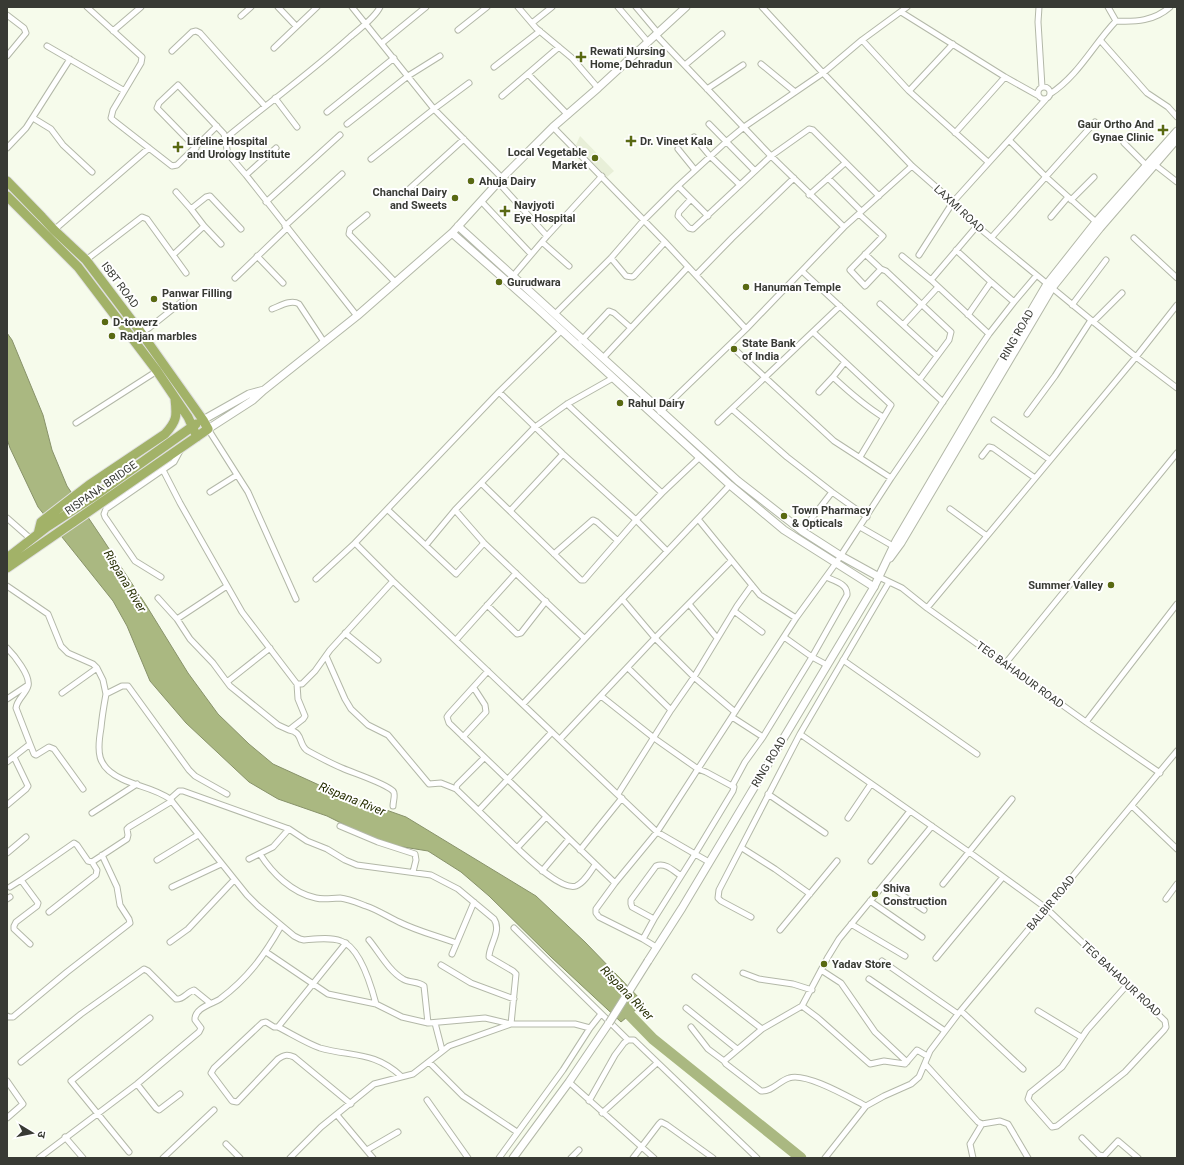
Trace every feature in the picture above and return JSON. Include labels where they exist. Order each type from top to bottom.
[{"type":"highway","name":"ISBT ROAD","points":[[7,181],[54,230],[86,260],[142,334],[208,429]]},
{"type":"highway","points":[[7,196],[78,267],[157,371],[188,417],[197,438]]},
{"type":"highway","points":[[7,558],[34,537],[46,523],[90,485],[165,434],[175,422],[177,413],[175,398]]},
{"type":"highway","name":"RISPANA BRIDGE","points":[[46,523],[94,496],[192,426],[203,420]]},
{"type":"highway","points":[[181,448],[208,429]]},
{"type":"highway","name":"RISPANA BRIDGE","points":[[7,568],[181,448]]},
{"type":"main road","points":[[208,429],[253,400],[357,316],[452,233],[500,180],[554,127],[686,7]]},
{"type":"main road","name":"RING ROAD","points":[[513,1158],[569,1082],[609,1023],[682,908],[874,587],[893,546],[1050,286],[1096,222],[1146,164],[1177,131]]},
{"type":"main road","name":"RING ROAD","points":[[887,561],[901,544],[1050,286],[1177,139]]},
{"type":"main road","points":[[458,226],[738,481],[802,531],[841,556],[879,577]]},
{"type":"main road","points":[[452,233],[700,456],[730,485],[784,530],[874,587]]},
{"type":"main road","points":[[203,420],[249,394],[264,390]]},
{"type":"street","points":[[87,7],[142,57],[141,63],[112,110],[111,118],[168,163],[175,166],[196,148],[217,126]]},
{"type":"street","points":[[113,30],[141,7]]},
{"type":"street","points":[[241,16],[251,7]]},
{"type":"street","points":[[278,7],[296,26]]},
{"type":"street","points":[[274,48],[317,7]]},
{"type":"street","points":[[352,7],[434,108],[464,139],[547,236]]},
{"type":"street","points":[[226,138],[333,53],[366,23],[380,7]]},
{"type":"street","points":[[382,44],[426,7]]},
{"type":"street","points":[[458,30],[487,7]]},
{"type":"street","points":[[518,7],[540,31],[572,58],[598,88]]},
{"type":"street","points":[[532,23],[552,7]]},
{"type":"street","points":[[618,7],[648,42]]},
{"type":"street","points":[[636,7],[657,34],[707,89],[771,156],[844,227]]},
{"type":"street","name":"LAXMI ROAD","points":[[762,7],[912,166],[953,202],[977,226],[1036,276],[1136,357],[1177,388]]},
{"type":"street","points":[[555,314],[611,258],[644,220],[727,141],[744,127],[823,73],[862,40],[907,7]]},
{"type":"street","points":[[1039,7],[1038,29],[1042,87],[1039,90],[1039,96]]},
{"type":"street","points":[[1108,7],[1116,21]]},
{"type":"street","points":[[1116,21],[1138,22],[1148,20],[1170,7]]},
{"type":"street","points":[[901,12],[1041,98],[1048,97]]},
{"type":"street","points":[[7,15],[24,28],[26,33],[7,56]]},
{"type":"street","points":[[919,255],[953,202],[1048,97],[1069,80],[1116,21]]},
{"type":"street","points":[[494,67],[540,31]]},
{"type":"street","points":[[172,51],[192,32],[200,33],[265,106]]},
{"type":"street","points":[[685,65],[722,34]]},
{"type":"street","points":[[862,40],[909,90],[988,162]]},
{"type":"street","points":[[1100,40],[1147,93],[1165,104],[1177,117]]},
{"type":"street","points":[[909,90],[953,44]]},
{"type":"street","points":[[47,46],[124,90]]},
{"type":"street","points":[[502,96],[559,47]]},
{"type":"street","points":[[347,124],[408,76],[440,56]]},
{"type":"street","points":[[327,112],[394,58]]},
{"type":"street","points":[[7,148],[26,128],[70,59]]},
{"type":"street","points":[[761,64],[794,92]]},
{"type":"street","points":[[707,89],[743,65]]},
{"type":"street","points":[[528,74],[568,115]]},
{"type":"street","points":[[955,133],[1005,77]]},
{"type":"street","points":[[371,159],[434,108],[469,83]]},
{"type":"street","points":[[196,148],[159,111],[157,105],[178,85],[224,134],[228,154],[357,316]]},
{"type":"street","points":[[1042,87],[1049,89],[1048,97]]},
{"type":"street","points":[[275,98],[297,127]]},
{"type":"street","points":[[33,118],[51,129],[63,145],[92,172]]},
{"type":"street","points":[[991,238],[1095,122]]},
{"type":"street","points":[[709,124],[755,170]]},
{"type":"street","points":[[554,127],[746,328]]},
{"type":"street","points":[[691,199],[678,214],[689,228],[693,229],[771,156],[807,130],[811,129],[879,196]]},
{"type":"street","points":[[266,202],[340,135]]},
{"type":"street","points":[[694,137],[710,156],[740,186]]},
{"type":"street","points":[[408,190],[464,139]]},
{"type":"street","points":[[1009,140],[1069,199],[1096,222]]},
{"type":"street","points":[[1124,143],[1146,164]]},
{"type":"street","points":[[54,230],[149,148]]},
{"type":"street","points":[[246,175],[276,148]]},
{"type":"street","points":[[678,149],[695,170]]},
{"type":"street","points":[[810,195],[845,163]]},
{"type":"street","points":[[1154,164],[1177,182]]},
{"type":"street","points":[[655,416],[730,345],[844,227],[912,166]]},
{"type":"street","points":[[235,278],[342,174]]},
{"type":"street","points":[[513,276],[602,176]]},
{"type":"street","points":[[1051,217],[1094,177]]},
{"type":"street","points":[[696,275],[794,178]]},
{"type":"street","points":[[828,178],[882,236],[850,270],[865,286],[881,269]]},
{"type":"street","points":[[678,186],[708,216]]},
{"type":"street","points":[[176,192],[221,244]]},
{"type":"street","points":[[191,208],[206,197],[210,196],[240,229]]},
{"type":"street","points":[[481,201],[531,254]]},
{"type":"street","points":[[367,215],[350,229],[349,234],[396,282]]},
{"type":"street","points":[[86,260],[142,217],[147,219],[186,273]]},
{"type":"street","points":[[173,254],[204,226]]},
{"type":"street","points":[[930,280],[977,226]]},
{"type":"street","points":[[1134,238],[1177,278]]},
{"type":"street","points":[[542,242],[569,266]]},
{"type":"street","points":[[611,258],[626,276],[632,277],[665,242]]},
{"type":"street","points":[[956,250],[1014,302]]},
{"type":"street","points":[[865,254],[922,303],[951,332],[949,340],[920,379]]},
{"type":"street","points":[[257,256],[283,283]]},
{"type":"street","points":[[902,256],[990,334]]},
{"type":"street","points":[[1072,305],[1106,260]]},
{"type":"street","points":[[603,358],[688,267]]},
{"type":"street","points":[[802,271],[943,402]]},
{"type":"street","points":[[656,948],[643,939],[599,917],[596,913],[598,905],[657,832],[796,618],[868,517],[891,478],[990,334],[1036,276]]},
{"type":"street","points":[[968,315],[991,282]]},
{"type":"street","points":[[903,325],[938,287]]},
{"type":"street","points":[[1028,414],[1092,321],[1122,293]]},
{"type":"street","points":[[132,339],[142,334],[184,300]]},
{"type":"street","points":[[272,309],[291,302],[299,304],[324,342]]},
{"type":"street","points":[[880,304],[937,356]]},
{"type":"street","points":[[927,608],[1136,357],[1177,305]]},
{"type":"street","points":[[718,422],[840,306]]},
{"type":"street","points":[[577,345],[610,311],[631,328]]},
{"type":"street","points":[[316,579],[388,510],[499,392],[562,331]]},
{"type":"street","points":[[812,332],[891,405],[860,457]]},
{"type":"street","points":[[730,345],[834,441],[891,478]]},
{"type":"street","points":[[819,392],[845,362]]},
{"type":"street","points":[[76,423],[157,371]]},
{"type":"street","points":[[833,377],[851,395],[884,417]]},
{"type":"street","points":[[426,545],[455,510],[535,427],[567,404],[613,378]]},
{"type":"street","points":[[499,392],[563,454],[636,520],[667,551]]},
{"type":"street","points":[[567,404],[662,493]]},
{"type":"street","points":[[732,409],[787,457],[832,492],[868,517]]},
{"type":"street","points":[[994,420],[1050,460]]},
{"type":"street","points":[[208,429],[255,506],[296,599]]},
{"type":"street","points":[[161,577],[135,561],[104,514],[106,509],[176,460],[181,448]]},
{"type":"street","points":[[982,456],[989,448],[993,448],[1035,478]]},
{"type":"street","points":[[1005,664],[1177,453]]},
{"type":"street","points":[[510,511],[563,454]]},
{"type":"street","points":[[480,483],[578,579],[584,580],[636,520],[700,456]]},
{"type":"street","points":[[163,470],[180,503],[245,615],[297,684],[298,699],[305,716],[289,730]]},
{"type":"street","points":[[210,492],[237,475]]},
{"type":"street","points":[[523,704],[730,485]]},
{"type":"street","points":[[802,531],[832,492]]},
{"type":"street","points":[[950,509],[987,536]]},
{"type":"street","points":[[388,510],[456,574],[484,543]]},
{"type":"street","points":[[455,510],[484,543],[584,638]]},
{"type":"street","points":[[7,518],[34,537],[39,546]]},
{"type":"street","points":[[698,519],[731,561],[766,600],[796,618]]},
{"type":"street","points":[[554,554],[593,520],[618,541]]},
{"type":"street","points":[[860,527],[893,546]]},
{"type":"street","points":[[355,543],[657,832],[709,862]]},
{"type":"street","points":[[560,739],[655,638],[731,561]]},
{"type":"street","points":[[456,640],[516,573]]},
{"type":"street","points":[[643,939],[733,791],[734,787],[732,786],[745,762],[763,737],[812,657],[847,595],[848,591],[844,585],[826,577]]},
{"type":"street","name":"TEG BAHADUR ROAD","points":[[879,577],[902,588],[927,608],[1005,664],[1160,773]]},
{"type":"street","points":[[297,684],[302,684],[315,671],[345,633],[393,581]]},
{"type":"street","points":[[752,917],[718,898],[720,890],[800,734],[889,582]]},
{"type":"street","points":[[580,850],[620,796],[671,710],[694,677],[734,611],[752,585]]},
{"type":"street","points":[[7,586],[48,614],[64,651],[93,664],[97,668],[103,680],[106,694],[98,754],[106,768],[122,779],[157,791],[171,800],[221,864],[253,901],[281,926],[300,940],[334,940],[351,946],[360,959],[376,1004]]},
{"type":"street","points":[[178,619],[227,586]]},
{"type":"street","points":[[158,598],[178,619],[190,639],[208,657],[234,690],[278,725],[298,734],[306,750],[392,790],[394,794],[393,806]]},
{"type":"street","points":[[622,599],[655,638],[694,677],[733,714],[763,737]]},
{"type":"street","points":[[487,605],[517,634],[521,633],[546,601]]},
{"type":"street","points":[[689,604],[717,638]]},
{"type":"street","points":[[1086,722],[1177,604]]},
{"type":"street","points":[[734,611],[762,632]]},
{"type":"street","points":[[345,633],[378,660]]},
{"type":"street","points":[[784,637],[812,657],[827,665]]},
{"type":"street","points":[[7,648],[17,659],[28,678],[28,684],[16,708],[34,754],[36,755],[49,747],[54,749],[83,789]]},
{"type":"street","points":[[227,682],[270,648]]},
{"type":"street","points":[[326,656],[351,709],[368,725],[388,735],[429,784],[441,783],[456,789],[542,871],[564,885],[572,886],[580,883],[595,865]]},
{"type":"street","points":[[843,660],[977,754]]},
{"type":"street","points":[[62,693],[97,668]]},
{"type":"street","points":[[628,668],[671,710]]},
{"type":"street","points":[[488,671],[448,717],[449,723],[615,883]]},
{"type":"street","points":[[7,699],[28,684]]},
{"type":"street","points":[[106,694],[122,686],[128,686],[189,770],[195,776],[227,794]]},
{"type":"street","points":[[463,737],[486,712],[485,705],[474,688]]},
{"type":"street","points":[[601,696],[654,738],[698,769],[732,786]]},
{"type":"street","points":[[479,810],[552,732]]},
{"type":"street","name":"TEG BAHADUR ROAD","points":[[800,734],[969,852],[1046,908],[1165,1021],[1166,1027],[1164,1030],[1125,1072],[1057,1126],[1052,1127],[1028,1099],[1030,1093],[1062,1067],[1081,1037]]},
{"type":"street","points":[[7,762],[30,744]]},
{"type":"street","name":"BALBIR ROAD","points":[[825,1158],[866,1106],[916,1081],[922,1072],[927,1056],[960,1012],[1177,751]]},
{"type":"street","points":[[7,805],[28,786],[14,757]]},
{"type":"street","points":[[456,789],[457,785],[484,758]]},
{"type":"street","points":[[92,813],[137,784]]},
{"type":"street","points":[[848,818],[871,784]]},
{"type":"street","points":[[92,862],[127,839],[127,828],[171,800],[179,791],[289,829],[307,841],[356,865],[431,874],[458,889],[496,922],[497,929],[489,957],[516,974],[511,1024]]},
{"type":"street","points":[[768,794],[825,833]]},
{"type":"street","points":[[943,884],[1012,799]]},
{"type":"street","points":[[1132,806],[1177,849]]},
{"type":"street","points":[[871,861],[910,811]]},
{"type":"street","points":[[517,848],[546,817]]},
{"type":"street","points":[[340,826],[378,842],[415,854],[416,860],[413,872]]},
{"type":"street","points":[[725,1060],[762,1029],[802,1006],[812,990],[833,947],[932,826]]},
{"type":"street","points":[[249,859],[273,847],[289,829]]},
{"type":"street","points":[[157,860],[198,835]]},
{"type":"street","points":[[7,853],[26,838]]},
{"type":"street","points":[[542,871],[569,840]]},
{"type":"street","points":[[10,887],[74,844],[77,845],[88,861],[92,862],[97,870],[96,875],[49,912]]},
{"type":"street","points":[[742,848],[810,894]]},
{"type":"street","points":[[260,854],[267,865],[278,876],[293,889],[303,894],[316,898],[340,898],[355,902],[377,910],[400,922],[456,943]]},
{"type":"street","points":[[7,1016],[13,1016],[130,923],[120,905],[117,887],[102,855]]},
{"type":"street","points":[[780,930],[837,861]]},
{"type":"street","points":[[172,887],[221,864]]},
{"type":"street","points":[[654,919],[632,907],[631,900],[659,864],[665,865],[681,876]]},
{"type":"street","points":[[936,958],[1004,877]]},
{"type":"street","points":[[21,880],[38,901],[38,904],[16,922],[14,926],[14,929],[30,944]]},
{"type":"street","points":[[170,942],[188,929],[234,880]]},
{"type":"street","points":[[885,883],[924,910]]},
{"type":"street","points":[[1166,899],[1177,884]]},
{"type":"street","points":[[870,901],[922,937]]},
{"type":"street","points":[[452,954],[474,902]]},
{"type":"street","points":[[851,924],[905,956]]},
{"type":"street","points":[[39,1158],[136,1084],[199,1032],[201,1028],[195,1020],[195,1016],[210,1003],[221,998],[251,971],[266,952],[281,926]]},
{"type":"street","points":[[514,928],[628,1040]]},
{"type":"street","points":[[369,940],[390,967],[400,977],[420,983],[424,986],[428,1023]]},
{"type":"street","points":[[278,1027],[346,943]]},
{"type":"street","points":[[266,952],[328,994],[376,1004],[402,1017],[428,1023],[485,1018],[511,1024],[576,1024],[590,1028]]},
{"type":"street","points":[[882,961],[960,1012],[1023,1069]]},
{"type":"street","points":[[441,965],[475,985],[514,999]]},
{"type":"street","points":[[21,1062],[81,1014],[144,969],[148,971],[176,1000],[194,990],[210,1003]]},
{"type":"street","points":[[821,970],[841,983],[875,1032],[907,1062]]},
{"type":"street","points":[[743,973],[759,979],[793,984],[812,990]]},
{"type":"street","points":[[695,978],[762,1029]]},
{"type":"street","points":[[869,979],[945,1031]]},
{"type":"street","points":[[1038,1011],[1081,1037],[1127,985]]},
{"type":"street","points":[[802,1006],[818,1018],[867,1063],[872,1064],[884,1061],[902,1064],[907,1062],[917,1050],[927,1056]]},
{"type":"street","points":[[686,1008],[737,1049]]},
{"type":"street","points":[[499,1158],[563,1070],[590,1028],[601,1014]]},
{"type":"street","points":[[129,1152],[72,1082],[72,1080],[150,1018]]},
{"type":"street","points":[[351,1104],[294,1056],[286,1055],[278,1059],[239,1100],[234,1102],[212,1077],[211,1073],[212,1070],[262,1023],[266,1022],[318,1047],[363,1055],[375,1059],[401,1076]]},
{"type":"street","points":[[435,1023],[442,1050]]},
{"type":"street","points":[[291,1157],[321,1127],[374,1084],[412,1074],[442,1050],[454,1044],[511,1024]]},
{"type":"street","points":[[690,1027],[708,1049],[725,1060],[726,1064],[761,1091],[768,1091],[789,1077],[803,1077],[819,1083],[866,1106]]},
{"type":"street","points":[[589,1101],[615,1055],[624,1043],[628,1040],[634,1040],[757,1158]]},
{"type":"street","points":[[428,1062],[463,1096],[517,1132]]},
{"type":"street","points":[[602,1113],[657,1062]]},
{"type":"street","points":[[925,1064],[982,1124]]},
{"type":"street","points":[[7,1081],[23,1104],[7,1118]]},
{"type":"street","points":[[569,1082],[654,1158]]},
{"type":"street","points":[[136,1084],[159,1110],[180,1094]]},
{"type":"street","points":[[427,1100],[468,1158]]},
{"type":"street","points":[[163,1158],[214,1110]]},
{"type":"street","points":[[337,1115],[373,1158]]},
{"type":"street","points":[[973,1158],[970,1144],[982,1124],[1000,1121],[1008,1124],[1028,1158]]},
{"type":"street","points":[[633,1158],[661,1122],[713,1158]]},
{"type":"street","points":[[367,1150],[398,1132]]},
{"type":"street","points":[[65,1137],[83,1158]]},
{"type":"street","points":[[1082,1138],[1099,1155],[1104,1156],[1118,1141],[1138,1158]]},
{"type":"street","points":[[226,1144],[240,1158]]},
{"type":"street","points":[[571,1158],[579,1150]]},
{"type":"shaded area","name":"Local Vegetable Market","points":[[580,136],[614,171],[607,177],[576,145]]},
{"type":"water","points":[[7,333],[12,340],[43,415],[52,450],[67,486],[146,605],[188,673],[218,714],[249,744],[273,764],[330,790],[406,817],[536,896],[585,942],[644,1003],[621,1022],[551,957],[489,896],[461,872],[428,851],[391,845],[367,836],[327,816],[278,799],[249,782],[186,723],[150,681],[127,626],[113,601],[38,507],[10,448],[7,439]]},
{"type":"waterway","name":"Rispana River","points":[[620,1005],[653,1039],[801,1158]]},
{"type":"place","name":"Rewati Nursing Home, Dehradun","points":[[581,57]]},
{"type":"place","name":"Gaur Ortho And Gynae Clinic","points":[[1163,130]]},
{"type":"place","name":"Dr. Vineet Kala","points":[[631,141]]},
{"type":"place","name":"Lifeline Hospital and Urology Institute","points":[[178,147]]},
{"type":"place","name":"Local Vegetable Market","points":[[595,158]]},
{"type":"place","name":"Ahuja Dairy","points":[[471,181]]},
{"type":"place","name":"Chanchal Dairy and Sweets","points":[[455,198]]},
{"type":"place","name":"Navjyoti Eye Hospital","points":[[505,211]]},
{"type":"place","name":"Gurudwara","points":[[499,282]]},
{"type":"place","name":"Hanuman Temple","points":[[746,287]]},
{"type":"place","name":"Panwar Filling Station","points":[[154,299]]},
{"type":"place","name":"D-towerz","points":[[105,322]]},
{"type":"place","name":"Radjan marbles","points":[[112,336]]},
{"type":"place","name":"State Bank of India","points":[[734,349]]},
{"type":"place","name":"Rahul Dairy","points":[[620,403]]},
{"type":"place","name":"Town Pharmacy & Opticals","points":[[784,516]]},
{"type":"place","name":"Summer Valley","points":[[1111,585]]},
{"type":"place","name":"Shiva Construction","points":[[875,894]]},
{"type":"place","name":"Yadav Store","points":[[824,964]]}]
